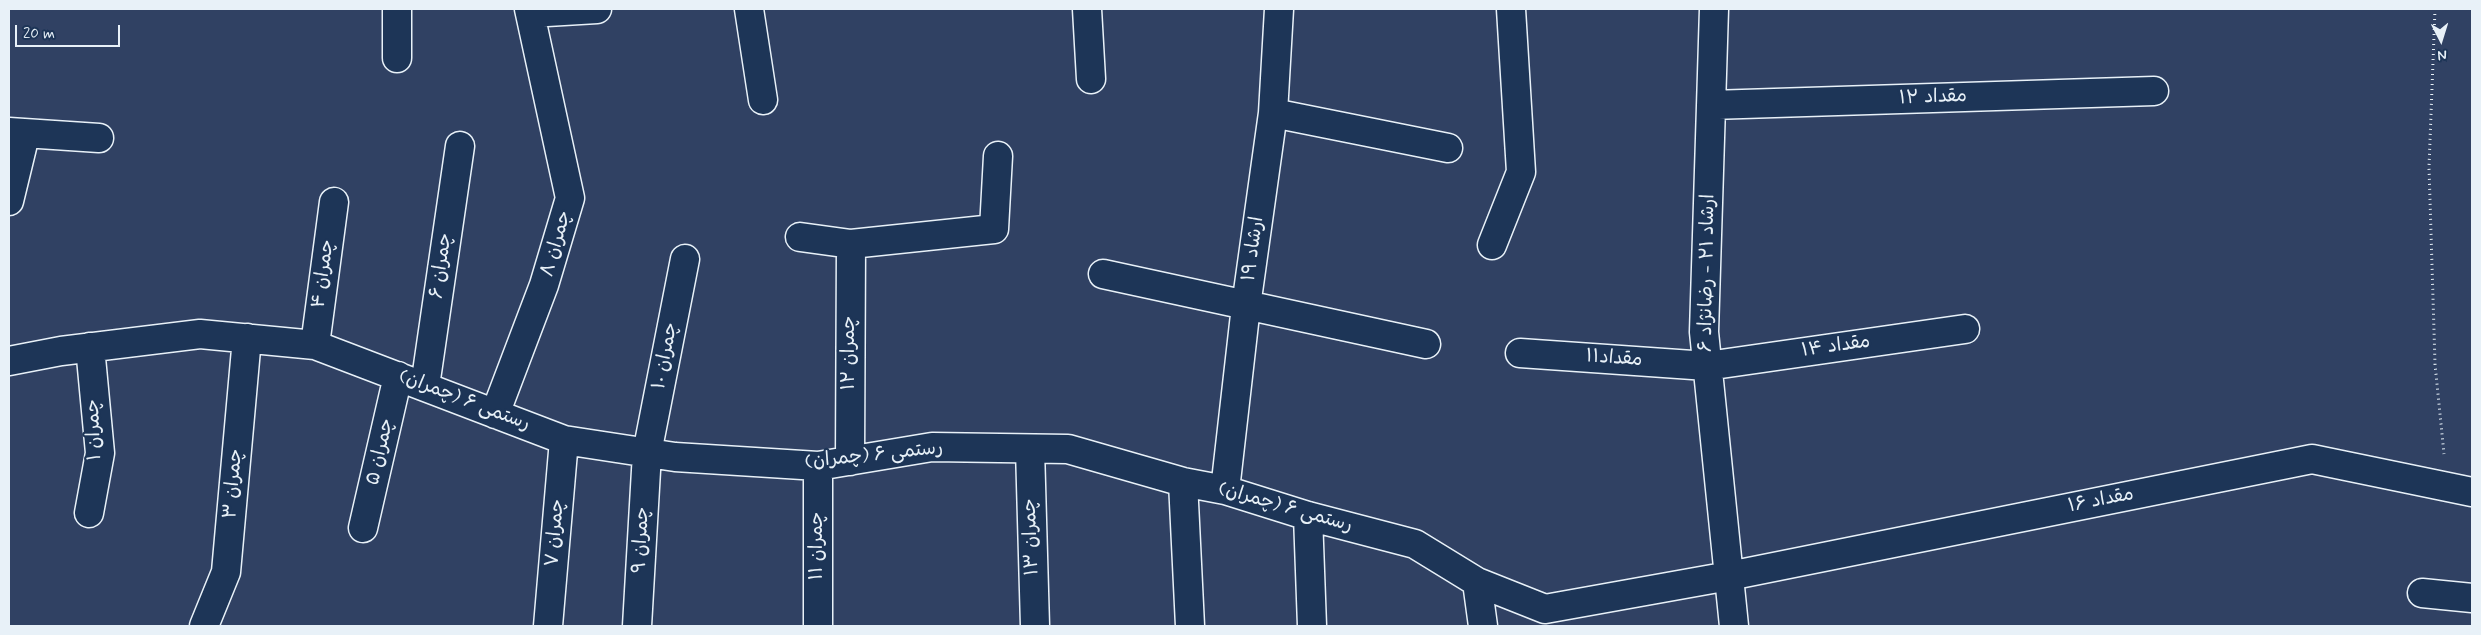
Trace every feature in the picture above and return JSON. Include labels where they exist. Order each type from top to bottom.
[{"type":"street","points":[[397,9],[397,58]]},
{"type":"street","points":[[530,11],[597,9]]},
{"type":"street","points":[[748,9],[763,100]]},
{"type":"street","points":[[1087,9],[1091,79]]},
{"type":"street","name":"ارشاد ۱۹","points":[[1225,490],[1246,306],[1274,113],[1279,9]]},
{"type":"street","points":[[1492,245],[1521,172],[1511,9]]},
{"type":"street","name":"ارشاد ۲۱ - رضانژاد ۶","points":[[1714,9],[1704,332],[1734,626]]},
{"type":"street","name":"چمران ۸","points":[[495,414],[544,285],[570,198],[530,11]]},
{"type":"street","name":"مقداد ۱۲","points":[[1711,105],[2154,90]]},
{"type":"street","points":[[1274,113],[1448,148]]},
{"type":"street","points":[[9,202],[17,133],[99,138]]},
{"type":"street","name":"چمران ۶","points":[[425,386],[460,146]]},
{"type":"street","points":[[800,236],[851,244],[994,230],[998,156]]},
{"type":"street","name":"چمران ۴","points":[[314,345],[334,202]]},
{"type":"street","name":"چمران ۱۲","points":[[850,461],[851,244]]},
{"type":"street","name":"چمران ۱۰","points":[[647,453],[685,259]]},
{"type":"street","points":[[1102,274],[1426,344]]},
{"type":"street","name":"مقداد ۱۴","points":[[1707,366],[1965,329]]},
{"type":"street","name":"رستمی ۶ (چمران)","points":[[9,361],[90,347],[200,334],[314,345],[564,440],[675,457],[818,466],[932,447],[1068,449],[1183,482],[1225,490],[1308,516],[1415,544],[1476,582],[1544,609],[1729,576]]},
{"type":"street","name":"چمران ۳","points":[[204,626],[226,572],[247,338]]},
{"type":"street","name":"چمران ۱","points":[[89,513],[100,453],[90,347]]},
{"type":"street","name":"مقداد۱۱","points":[[1520,352],[1707,366]]},
{"type":"street","name":"چمران ۵","points":[[363,528],[398,376]]},
{"type":"street","name":"چمران ۷","points":[[548,626],[564,440]]},
{"type":"street","name":"چمران ۱۳","points":[[1030,449],[1035,626]]},
{"type":"street","name":"چمران ۹","points":[[637,626],[647,453]]},
{"type":"street","name":"مقداد ۱۶","points":[[1729,576],[2312,459],[2460,489]]},
{"type":"street","name":"چمران ۱۱","points":[[818,466],[818,626]]},
{"type":"street","points":[[1183,482],[1190,626]]},
{"type":"street","points":[[1308,516],[1312,626]]},
{"type":"street","points":[[1476,582],[1483,626]]},
{"type":"street","points":[[2422,592],[2472,598]]},
{"type":"path","points":[[2434,9],[2429,176],[2435,364],[2460,489]]}]
